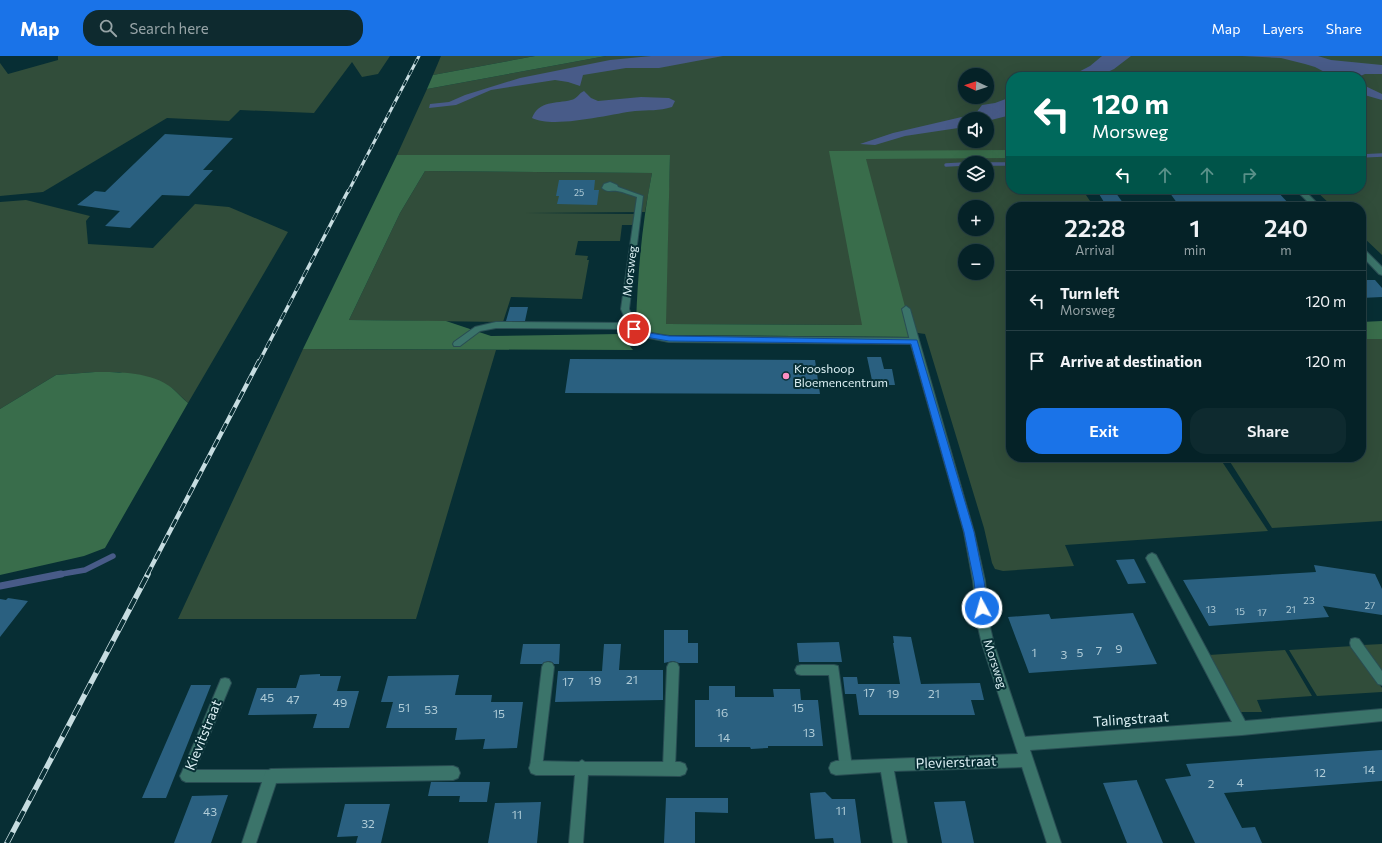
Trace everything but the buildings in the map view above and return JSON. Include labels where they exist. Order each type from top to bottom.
[{"type":"street","points":[[1305,194],[1312,202]]},
{"type":"street","points":[[1366,256],[1382,272]]},
{"type":"street","name":"Morsweg","points":[[906,309],[914,342],[969,532],[979,581],[984,627],[988,644],[1054,843]]},
{"type":"street","points":[[1152,558],[1242,728]]},
{"type":"street","name":"Talingstraat","points":[[1021,744],[1242,728],[1382,715]]},
{"type":"street","name":"Plevierstraat","points":[[841,768],[1026,760]]},
{"type":"street","points":[[886,765],[900,843]]},
{"type":"street","points":[[536,768],[582,767],[675,769]]},
{"type":"street","points":[[576,843],[582,767]]},
{"type":"street","name":"Kievitstraat","points":[[271,776],[453,773]]},
{"type":"street","points":[[249,843],[271,776]]},
{"type":"lane","name":"Morsweg","points":[[615,188],[640,196],[626,309],[628,321],[634,329]]},
{"type":"lane","points":[[457,344],[478,329],[496,325],[628,326],[648,335],[669,339],[914,342]]},
{"type":"lane","points":[[1355,643],[1382,680]]},
{"type":"lane","points":[[673,667],[675,769]]},
{"type":"lane","points":[[536,768],[548,668]]},
{"type":"lane","name":"Plevierstraat","points":[[800,670],[834,670],[841,768]]},
{"type":"lane","name":"Kievitstraat","points":[[225,683],[186,776],[271,776]]},
{"type":"green space","points":[[58,56],[390,56],[378,74],[362,77],[352,62],[314,113],[240,110],[229,121],[167,118],[43,192],[0,196],[0,63],[8,74],[58,60]]},
{"type":"green space","points":[[441,56],[535,56],[433,75]]},
{"type":"green space","points":[[535,56],[606,56],[427,89],[433,75]]},
{"type":"green space","points":[[606,56],[1382,56],[1382,255],[1366,240],[1366,202],[1328,202],[1319,194],[1366,194],[1366,72],[1006,72],[1006,194],[1085,194],[1091,202],[1006,202],[1006,462],[1222,462],[1268,531],[1065,545],[1074,566],[1003,571],[995,569],[992,563],[984,528],[925,334],[862,325],[665,324],[670,155],[397,155],[427,89]]},
{"type":"green space","points":[[1006,150],[1006,158],[994,158],[994,156],[958,156],[958,158],[866,159],[913,337],[663,335],[646,331],[636,322],[641,247],[652,173],[425,171],[400,213],[349,320],[446,321],[491,336],[620,334],[633,350],[303,349],[397,155],[670,155],[666,324],[862,325],[829,151]]},
{"type":"green space","points":[[425,171],[652,173],[645,212],[526,213],[635,214],[633,225],[622,225],[620,241],[578,241],[575,255],[588,256],[587,260],[589,260],[582,299],[511,297],[503,322],[349,320],[400,213]]},
{"type":"green space","points":[[26,200],[90,216],[86,221],[88,244],[153,248],[195,204],[229,207],[288,232],[188,403],[172,388],[119,372],[95,372],[56,375],[0,409],[0,202]]},
{"type":"green space","points":[[1382,321],[1382,339],[1366,339],[1366,322]]},
{"type":"green space","points":[[1366,339],[1382,339],[1382,521],[1272,528],[1230,462],[1366,462]]},
{"type":"green space","points":[[303,349],[496,350],[416,619],[178,619]]},
{"type":"green space","points":[[95,372],[135,374],[155,379],[172,388],[188,403],[105,548],[84,556],[0,575],[0,409],[56,375]]},
{"type":"green space","points":[[1382,644],[1382,673],[1363,645]]},
{"type":"green space","points":[[1353,646],[1382,688],[1382,692],[1317,696],[1289,650]]},
{"type":"green space","points":[[1285,650],[1312,696],[1257,700],[1262,712],[1241,712],[1236,706],[1209,655]]},
{"type":"water","points":[[651,56],[723,56],[659,68],[626,68],[583,75],[580,86],[555,80],[491,90],[456,105],[429,108],[430,104],[449,102],[465,95],[520,78],[610,60]]},
{"type":"water","points":[[1102,56],[1131,56],[1108,72],[1079,72],[1090,66]]},
{"type":"water","points":[[1242,56],[1318,56],[1331,60],[1382,65],[1382,74],[1366,74],[1366,72],[1324,72],[1315,67],[1281,58]]},
{"type":"water","points":[[1366,86],[1382,94],[1382,100],[1366,95]]},
{"type":"water","points":[[584,91],[591,98],[598,101],[641,97],[669,98],[675,101],[672,107],[658,110],[635,111],[582,120],[554,122],[532,118],[535,112],[543,105],[573,99]]},
{"type":"water","points":[[1006,99],[1006,116],[994,119],[994,112],[977,112],[982,105]]},
{"type":"water","points":[[958,118],[958,128],[905,136],[875,145],[860,144],[893,133]]},
{"type":"waterway","points":[[1366,156],[1382,155]]},
{"type":"waterway","points":[[946,165],[958,164]]},
{"type":"waterway","points":[[994,164],[1006,164]]},
{"type":"waterway","points":[[56,575],[85,570],[113,556]]},
{"type":"waterway","points":[[0,586],[61,574]]},
{"type":"railway","points":[[348,192],[419,56]]},
{"type":"railway","points":[[259,362],[348,191]]},
{"type":"railway","points":[[147,575],[259,361]]},
{"type":"railway","points":[[7,843],[148,574]]},
{"type":"place","name":"Krooshoop Bloemencentrum","points":[[786,376]]},
{"type":"route","points":[[634,329],[648,335],[669,339],[914,342],[969,532],[979,581],[982,608]]}]
